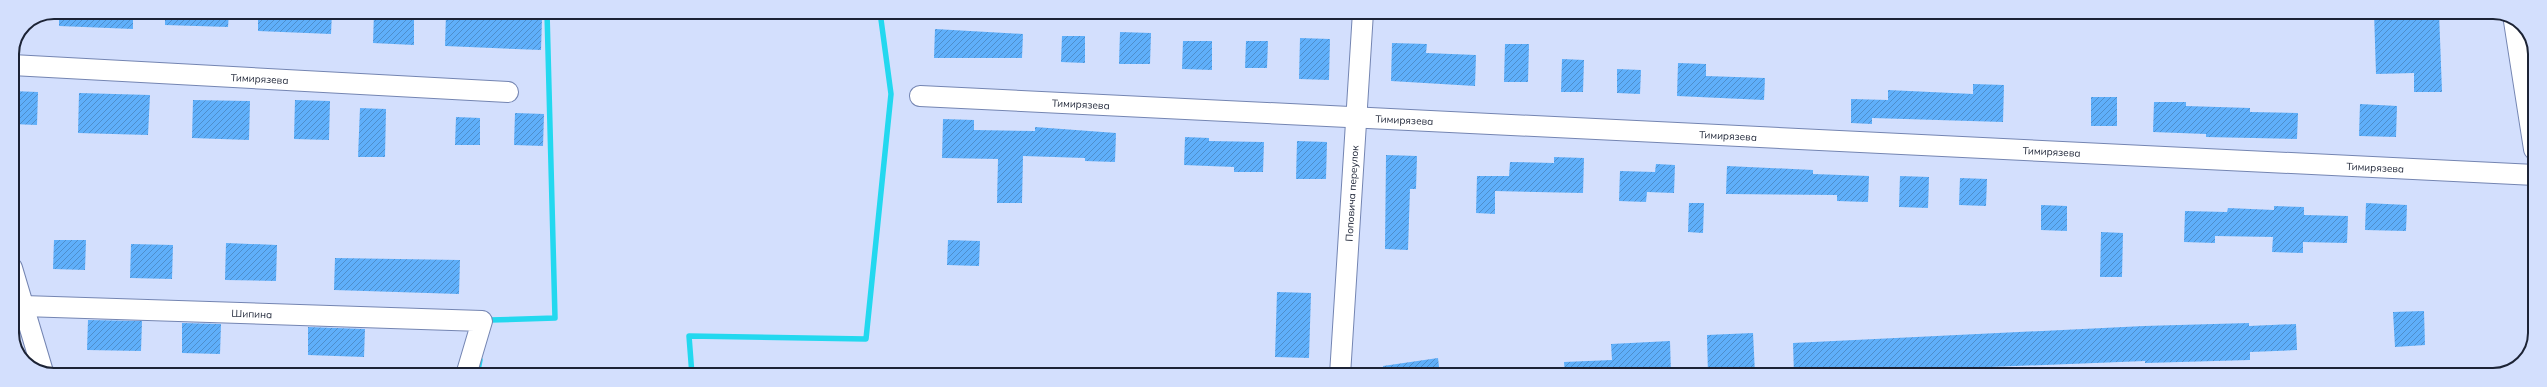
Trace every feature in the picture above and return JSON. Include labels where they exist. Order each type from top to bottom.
[{"type":"highway","points":[[2516,28],[2528,105]]},
{"type":"street","name":"Поповича переулок","points":[[1340,368],[1358,117],[1363,19]]},
{"type":"street","name":"Тимирязева","points":[[19,65],[508,92]]},
{"type":"street","name":"Тимирязева","points":[[920,96],[2528,175]]},
{"type":"street","points":[[19,292],[41,365]]},
{"type":"street","name":"Шипина","points":[[23,306],[482,321],[468,368]]},
{"type":"building","points":[[59,19],[133,19],[133,29],[59,26]]},
{"type":"building","points":[[165,19],[229,19],[228,27],[165,25]]},
{"type":"building","points":[[258,19],[332,19],[331,34],[258,31]]},
{"type":"building","points":[[374,19],[414,19],[414,45],[373,43]]},
{"type":"building","points":[[446,19],[542,19],[541,50],[445,46]]},
{"type":"building","points":[[2374,19],[2439,19],[2442,92],[2414,92],[2414,73],[2376,74]]},
{"type":"building","points":[[935,29],[1023,34],[1022,58],[934,58]]},
{"type":"building","points":[[1120,32],[1151,33],[1150,64],[1119,64]]},
{"type":"building","points":[[1062,36],[1085,36],[1085,63],[1061,62]]},
{"type":"building","points":[[1300,38],[1330,39],[1329,80],[1299,79]]},
{"type":"building","points":[[1183,41],[1212,41],[1212,70],[1182,69]]},
{"type":"building","points":[[1246,41],[1268,41],[1267,68],[1245,68]]},
{"type":"building","points":[[1392,43],[1427,44],[1426,53],[1476,55],[1475,86],[1391,81]]},
{"type":"building","points":[[1505,44],[1529,44],[1528,82],[1504,82]]},
{"type":"building","points":[[1562,59],[1584,60],[1583,92],[1561,92]]},
{"type":"building","points":[[1678,63],[1706,64],[1706,76],[1765,78],[1764,100],[1677,96]]},
{"type":"building","points":[[1617,69],[1641,70],[1640,94],[1617,93]]},
{"type":"building","points":[[1973,84],[2004,85],[2003,122],[1872,118],[1872,124],[1851,123],[1851,99],[1888,100],[1888,90],[1973,94]]},
{"type":"building","points":[[19,91],[38,92],[37,125],[19,124]]},
{"type":"building","points":[[79,93],[150,95],[148,135],[78,133]]},
{"type":"building","points":[[2091,97],[2117,97],[2117,126],[2091,126]]},
{"type":"building","points":[[193,100],[250,101],[249,140],[192,138]]},
{"type":"building","points":[[295,100],[330,101],[329,140],[294,139]]},
{"type":"building","points":[[2154,102],[2186,102],[2186,106],[2250,108],[2250,112],[2298,113],[2297,139],[2206,137],[2206,134],[2153,132]]},
{"type":"building","points":[[2360,104],[2397,106],[2396,137],[2359,136]]},
{"type":"building","points":[[360,108],[386,109],[385,157],[358,157]]},
{"type":"building","points":[[515,113],[544,114],[543,146],[514,145]]},
{"type":"building","points":[[456,117],[480,118],[480,145],[455,145]]},
{"type":"building","points":[[943,119],[974,120],[974,130],[1035,131],[1035,127],[1116,133],[1115,162],[1085,161],[1085,158],[1023,156],[1022,203],[997,203],[998,159],[942,158]]},
{"type":"building","points":[[1185,137],[1209,138],[1209,141],[1264,142],[1263,172],[1234,172],[1234,167],[1184,165]]},
{"type":"building","points":[[1297,141],[1327,142],[1326,179],[1296,179]]},
{"type":"building","points":[[1386,155],[1417,156],[1416,189],[1410,189],[1408,250],[1385,249]]},
{"type":"building","points":[[1554,157],[1584,158],[1583,193],[1495,191],[1495,214],[1476,213],[1477,176],[1509,176],[1510,162],[1554,163]]},
{"type":"building","points":[[1656,164],[1675,165],[1674,193],[1647,192],[1646,202],[1619,201],[1620,171],[1655,172]]},
{"type":"building","points":[[1727,166],[1813,170],[1813,174],[1869,176],[1868,202],[1837,201],[1837,195],[1726,194]]},
{"type":"building","points":[[1900,176],[1929,177],[1928,208],[1899,207]]},
{"type":"building","points":[[1960,178],[1987,179],[1986,206],[1959,205]]},
{"type":"building","points":[[1689,203],[1704,203],[1703,233],[1688,232]]},
{"type":"building","points":[[2366,203],[2407,205],[2406,231],[2365,230]]},
{"type":"building","points":[[2041,205],[2067,206],[2067,231],[2041,230]]},
{"type":"building","points":[[2274,206],[2304,207],[2304,215],[2348,216],[2347,243],[2303,242],[2303,253],[2272,252],[2273,237],[2215,236],[2215,243],[2184,242],[2185,211],[2227,212],[2228,208],[2274,210]]},
{"type":"building","points":[[2101,232],[2123,233],[2122,277],[2100,277]]},
{"type":"building","points":[[54,240],[86,240],[85,270],[53,269]]},
{"type":"building","points":[[948,240],[980,241],[979,266],[947,265]]},
{"type":"building","points":[[226,243],[277,245],[276,281],[225,280]]},
{"type":"building","points":[[131,244],[173,245],[172,279],[130,278]]},
{"type":"building","points":[[335,258],[460,260],[459,294],[334,290]]},
{"type":"building","points":[[1277,292],[1311,293],[1309,358],[1275,357]]},
{"type":"building","points":[[2424,311],[2425,345],[2395,347],[2393,312]]},
{"type":"building","points":[[88,320],[142,321],[141,351],[87,350]]},
{"type":"building","points":[[182,323],[221,324],[220,354],[182,353]]},
{"type":"building","points":[[2249,323],[2249,326],[2296,324],[2297,350],[2250,352],[2250,360],[2145,363],[2145,361],[1965,368],[1794,368],[1793,343],[2144,326]]},
{"type":"building","points":[[308,327],[365,329],[364,357],[308,355]]},
{"type":"building","points":[[1753,333],[1755,368],[1708,368],[1707,335]]},
{"type":"building","points":[[1670,341],[1671,368],[1564,368],[1564,362],[1612,360],[1611,344]]},
{"type":"building","points":[[1438,358],[1439,368],[1383,368],[1383,366]]},
{"type":"waterway","points":[[489,325],[490,320],[555,318],[547,19]]},
{"type":"waterway","points":[[691,368],[689,336],[866,339],[891,94],[881,19]]},
{"type":"waterway","points":[[478,368],[480,360]]}]
